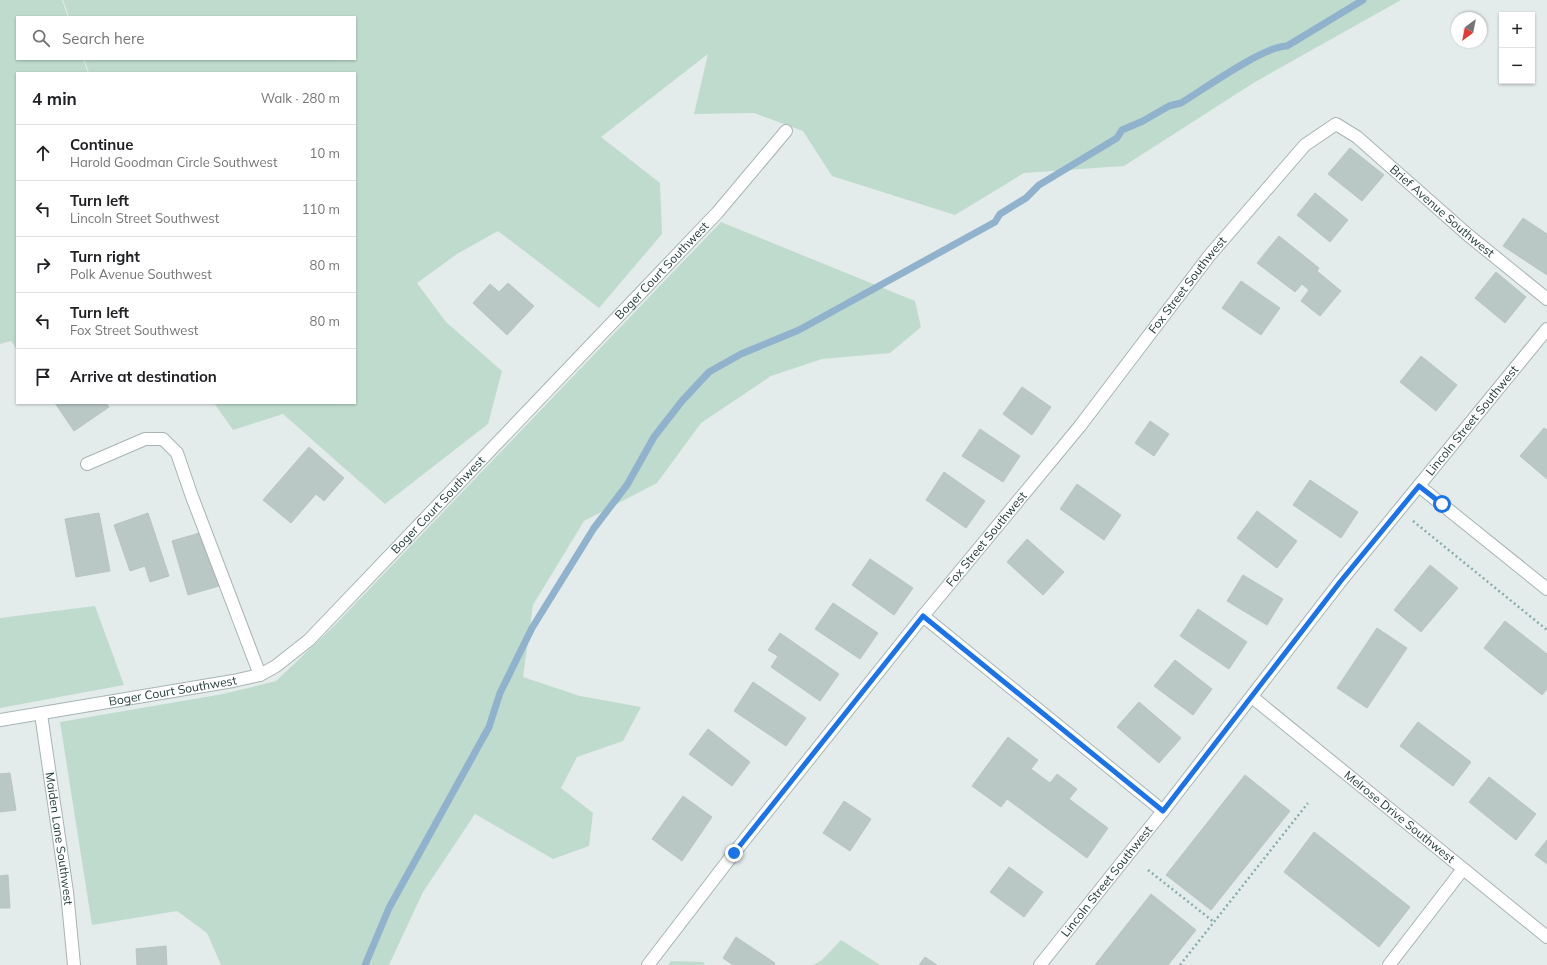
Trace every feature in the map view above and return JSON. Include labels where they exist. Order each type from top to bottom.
[{"type":"street","name":"Brief Avenue Southwest","points":[[1336,124],[1357,137],[1468,235],[1547,299]]},
{"type":"street","name":"Fox Street Southwest","points":[[648,965],[734,853],[923,616],[1080,426],[1209,256],[1305,145],[1336,124]]},
{"type":"street","name":"Boger Court Southwest","points":[[0,720],[234,681],[260,675],[276,666],[309,640],[717,214],[786,131]]},
{"type":"street","name":"Lincoln Street Southwest","points":[[1040,965],[1163,811],[1340,582],[1547,329]]},
{"type":"street","points":[[87,464],[146,439],[163,439],[177,453],[191,494],[260,675]]},
{"type":"street","points":[[1419,486],[1547,589]]},
{"type":"street","points":[[923,616],[1163,811]]},
{"type":"street","name":"Melrose Drive Southwest","points":[[1252,697],[1547,936]]},
{"type":"street","name":"Maiden Lane Southwest","points":[[41,714],[67,892],[74,965]]},
{"type":"street","points":[[1389,965],[1463,869]]},
{"type":"path","points":[[1399,510],[1547,630]]},
{"type":"path","points":[[1180,965],[1308,803]]},
{"type":"path","points":[[1148,870],[1214,922]]},
{"type":"green space","points":[[0,0],[62,0],[68,16],[16,16],[16,60],[83,60],[88,72],[16,72],[16,348],[11,341],[0,344]]},
{"type":"green space","points":[[63,0],[1401,0],[1255,82],[1124,166],[1024,173],[955,215],[832,176],[803,131],[754,113],[694,114],[708,54],[601,137],[660,183],[662,234],[599,308],[498,231],[457,254],[417,283],[446,322],[502,371],[488,424],[385,504],[283,414],[233,430],[215,404],[356,404],[356,72],[89,72],[84,60],[356,60],[356,16],[69,16]]},
{"type":"green space","points":[[721,222],[915,301],[921,327],[890,353],[822,359],[771,376],[701,423],[657,483],[584,521],[533,605],[523,677],[580,696],[641,707],[623,741],[577,757],[561,788],[593,813],[589,846],[553,859],[475,814],[423,892],[389,965],[221,965],[207,933],[177,911],[92,925],[60,722],[223,694],[276,681],[333,627]]},
{"type":"green space","points":[[95,606],[124,685],[0,708],[0,618]]},
{"type":"green space","points":[[841,940],[880,965],[813,965],[822,960]]},
{"type":"green space","points":[[671,961],[703,962],[705,965],[668,965]]},
{"type":"building","points":[[1350,148],[1384,175],[1362,201],[1328,174]]},
{"type":"building","points":[[1315,193],[1348,220],[1330,242],[1297,215]]},
{"type":"building","points":[[1523,218],[1547,234],[1547,275],[1503,246]]},
{"type":"building","points":[[1279,236],[1319,268],[1317,271],[1341,291],[1320,316],[1301,301],[1309,290],[1302,284],[1295,292],[1257,263]]},
{"type":"building","points":[[1496,272],[1526,297],[1505,323],[1475,298]]},
{"type":"building","points":[[1241,281],[1280,308],[1261,335],[1222,308]]},
{"type":"building","points":[[508,283],[534,306],[507,335],[473,303],[490,284],[499,292]]},
{"type":"building","points":[[1421,356],[1457,385],[1436,411],[1400,382]]},
{"type":"building","points":[[1022,387],[1051,407],[1032,435],[1003,414]]},
{"type":"building","points":[[56,404],[107,404],[109,407],[74,431]]},
{"type":"building","points":[[1150,421],[1169,434],[1154,456],[1135,443]]},
{"type":"building","points":[[1544,428],[1547,430],[1547,479],[1520,456]]},
{"type":"building","points":[[980,429],[1020,456],[1003,482],[962,456]]},
{"type":"building","points":[[309,447],[344,478],[324,501],[316,494],[291,523],[263,500]]},
{"type":"building","points":[[944,472],[985,501],[966,528],[926,500]]},
{"type":"building","points":[[1310,480],[1358,512],[1341,538],[1293,505]]},
{"type":"building","points":[[1077,484],[1121,515],[1104,540],[1060,509]]},
{"type":"building","points":[[1257,511],[1297,541],[1277,568],[1237,538]]},
{"type":"building","points":[[99,513],[110,571],[76,577],[65,519]]},
{"type":"building","points":[[148,513],[169,576],[150,582],[145,566],[130,571],[114,525]]},
{"type":"building","points":[[203,532],[219,586],[188,595],[172,541]]},
{"type":"building","points":[[1027,539],[1064,572],[1043,595],[1007,562]]},
{"type":"building","points":[[870,559],[913,588],[894,615],[852,585]]},
{"type":"building","points":[[1430,565],[1458,588],[1421,632],[1394,610]]},
{"type":"building","points":[[1243,575],[1283,599],[1267,625],[1227,601]]},
{"type":"building","points":[[833,603],[878,633],[860,659],[815,629]]},
{"type":"building","points":[[1198,609],[1247,642],[1229,669],[1180,636]]},
{"type":"building","points":[[1505,621],[1547,654],[1547,689],[1542,695],[1484,648]]},
{"type":"building","points":[[1377,628],[1407,648],[1367,708],[1337,688]]},
{"type":"building","points":[[780,633],[839,674],[820,701],[771,667],[778,656],[768,650]]},
{"type":"building","points":[[1175,660],[1212,689],[1193,715],[1154,686]]},
{"type":"building","points":[[753,682],[806,718],[786,746],[734,711]]},
{"type":"building","points":[[1139,702],[1181,738],[1159,763],[1117,727]]},
{"type":"building","points":[[1418,722],[1471,762],[1453,786],[1400,746]]},
{"type":"building","points":[[708,729],[750,762],[732,786],[689,754]]},
{"type":"building","points":[[1008,737],[1038,760],[1031,769],[1050,783],[1057,774],[1077,789],[1069,799],[1108,828],[1087,858],[1007,799],[1001,807],[972,786]]},
{"type":"building","points":[[10,773],[16,810],[0,812],[0,774]]},
{"type":"building","points":[[1245,775],[1290,811],[1211,910],[1166,875]]},
{"type":"building","points":[[1489,777],[1536,814],[1516,840],[1469,802]]},
{"type":"building","points":[[683,796],[712,817],[682,861],[652,839]]},
{"type":"building","points":[[844,801],[871,819],[850,851],[823,833]]},
{"type":"building","points":[[1314,832],[1410,907],[1379,947],[1284,872]]},
{"type":"building","points":[[1547,840],[1547,864],[1535,855]]},
{"type":"building","points":[[1009,867],[1043,892],[1024,917],[990,892]]},
{"type":"building","points":[[8,875],[10,908],[0,908],[0,876]]},
{"type":"building","points":[[1151,894],[1196,930],[1168,965],[1095,965]]},
{"type":"building","points":[[736,937],[775,963],[774,965],[733,965],[723,958]]},
{"type":"building","points":[[166,946],[167,965],[137,965],[136,949]]},
{"type":"building","points":[[925,957],[937,965],[919,965]]},
{"type":"waterway","points":[[365,965],[389,908],[489,727],[500,693],[532,628],[594,528],[627,485],[654,437],[682,401],[709,372],[741,354],[799,330],[995,222],[1000,214],[1026,198],[1039,185],[1117,138],[1122,130],[1143,121],[1169,106],[1181,103],[1249,60],[1277,48],[1287,46],[1363,0]]},
{"type":"route","points":[[734,853],[923,616],[1163,811],[1340,582],[1419,486],[1442,504]]}]
